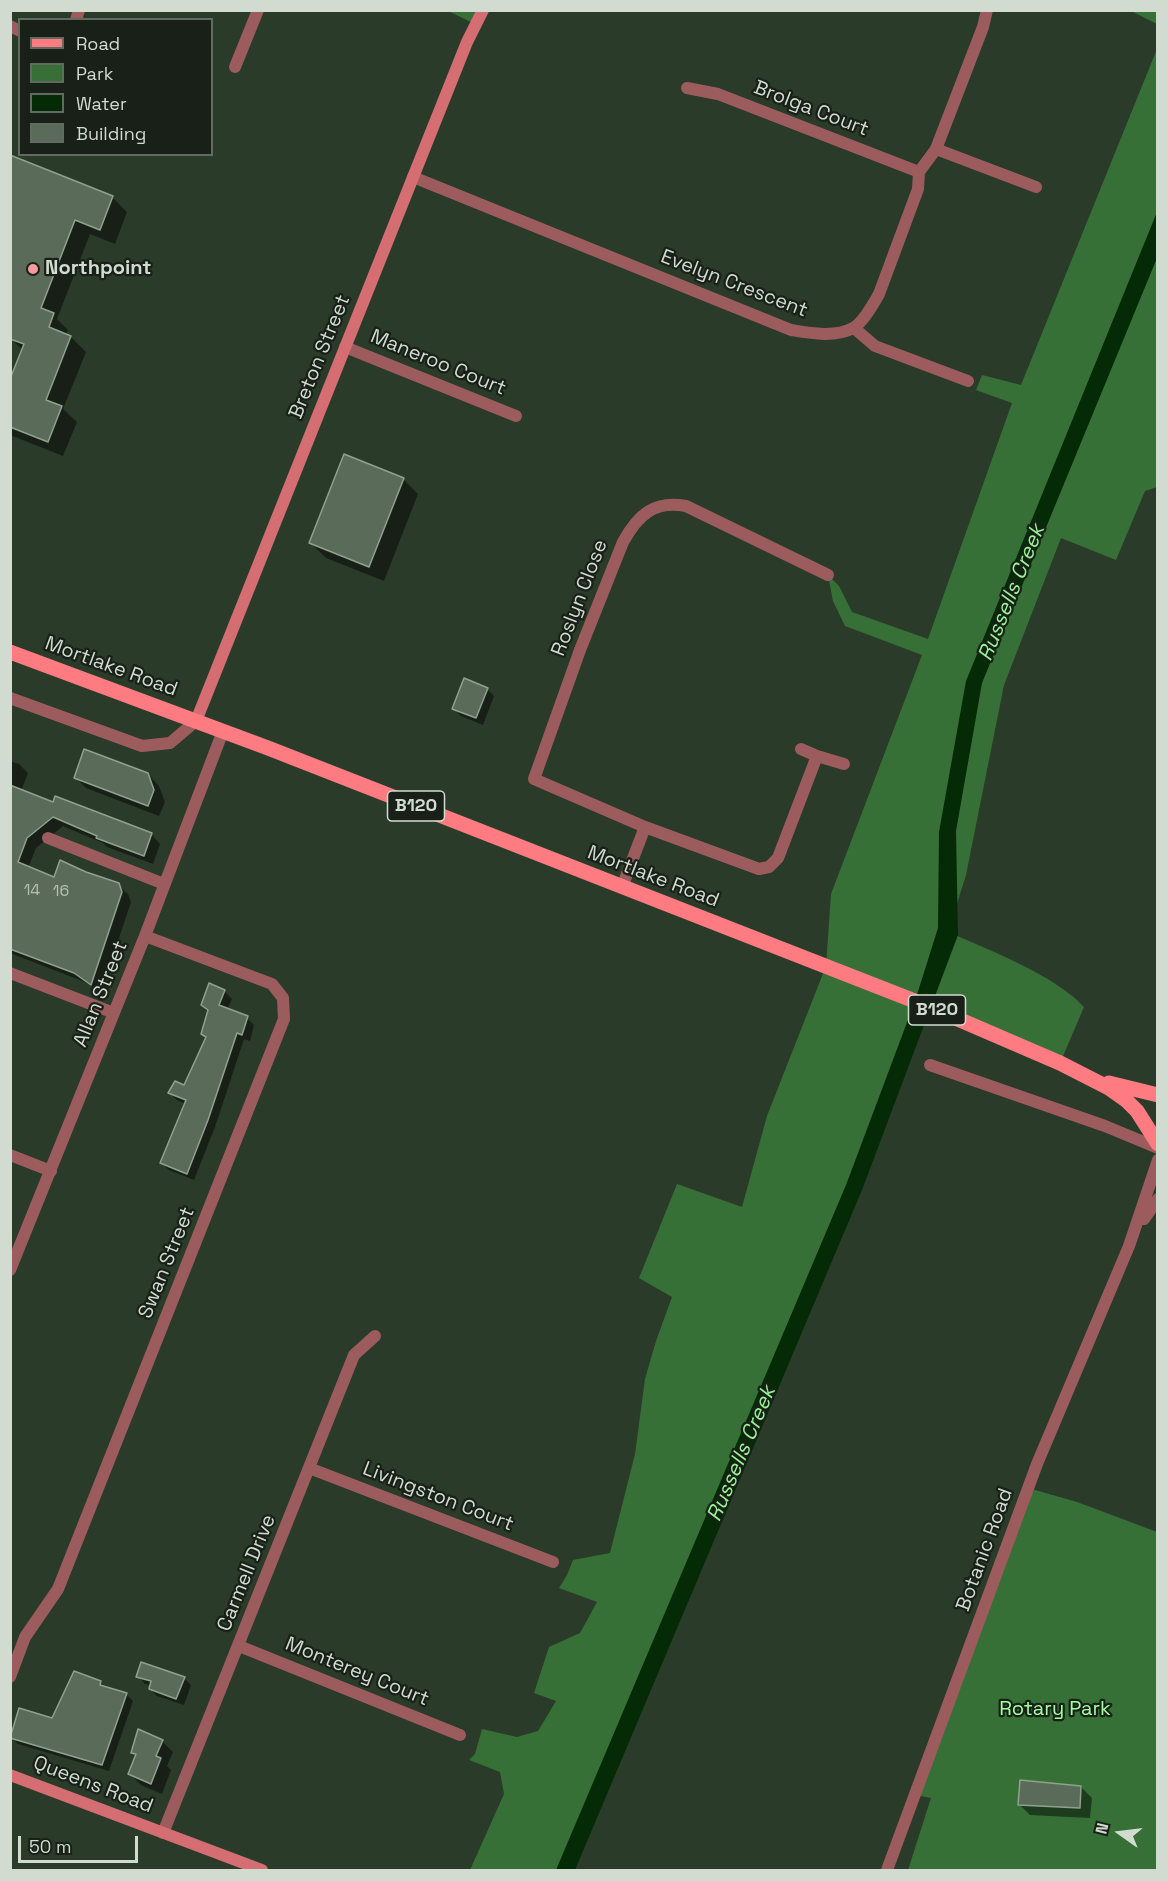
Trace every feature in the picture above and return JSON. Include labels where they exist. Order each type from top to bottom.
[{"type":"main road","name":"Mortlake Road","points":[[10,652],[224,731],[923,1004],[1092,1078],[1158,1095]]},
{"type":"main road","name":"Mortlake Road","points":[[1092,1078],[1126,1100],[1144,1121],[1158,1146]]},
{"type":"street","points":[[235,67],[258,10]]},
{"type":"street","name":"Breton Street","points":[[196,721],[466,42],[483,10]]},
{"type":"street","points":[[968,381],[875,346],[854,328],[873,306],[879,294],[918,189],[919,172],[936,149],[983,27],[987,10]]},
{"type":"street","name":"Brolga Court","points":[[687,88],[718,93],[919,172]]},
{"type":"street","points":[[936,149],[1036,187]]},
{"type":"street","name":"Evelyn Crescent","points":[[413,177],[790,330],[819,335],[854,328]]},
{"type":"street","name":"Maneroo Court","points":[[345,347],[516,416]]},
{"type":"street","name":"Roslyn Close","points":[[818,756],[780,854],[775,863],[769,867],[759,868],[645,827],[534,779],[580,650],[623,542],[641,516],[653,508],[668,503],[686,506],[828,575]]},
{"type":"street","points":[[10,698],[142,746],[170,743],[196,721]]},
{"type":"street","name":"Allan Street","points":[[10,1269],[145,936],[224,731]]},
{"type":"street","points":[[801,749],[844,764]]},
{"type":"street","points":[[622,887],[645,827]]},
{"type":"street","points":[[48,838],[164,884]]},
{"type":"street","name":"Swan Street","points":[[10,1677],[25,1637],[58,1590],[284,1019],[283,998],[272,984],[145,936]]},
{"type":"street","points":[[10,973],[114,1013]]},
{"type":"street","points":[[930,1065],[1158,1146]]},
{"type":"street","points":[[10,1155],[51,1171]]},
{"type":"street","name":"Botanic Road","points":[[1129,1246],[1158,1160]]},
{"type":"street","name":"Botanic Road","points":[[887,1870],[1037,1464],[1129,1246],[1158,1199]]},
{"type":"street","points":[[1137,1230],[1149,1217],[1158,1212]]},
{"type":"street","name":"Carmell Drive","points":[[163,1833],[354,1355],[375,1335]]},
{"type":"street","name":"Livingston Court","points":[[309,1468],[553,1562]]},
{"type":"street","name":"Monterey Court","points":[[239,1646],[460,1735]]},
{"type":"street","name":"Queens Road","points":[[10,1774],[262,1870]]},
{"type":"green space","points":[[448,11],[483,11],[475,24]]},
{"type":"green space","points":[[1131,11],[1157,11],[1157,24]]},
{"type":"green space","points":[[1157,49],[1157,487],[1145,491],[1116,560],[1061,538],[1004,685],[966,875],[948,932],[1039,974],[1071,995],[1084,1007],[1060,1063],[924,1004],[567,1870],[470,1870],[504,1794],[500,1772],[469,1760],[475,1754],[482,1729],[517,1737],[538,1731],[556,1701],[534,1693],[549,1647],[580,1633],[597,1602],[559,1588],[573,1560],[610,1553],[635,1454],[645,1379],[672,1297],[639,1278],[677,1184],[742,1207],[767,1116],[826,966],[831,894],[922,655],[845,626],[833,601],[828,575],[839,586],[852,612],[928,639],[1012,403],[976,390],[982,375],[1021,385]]},
{"type":"green space","name":"Rotary Park","points":[[1028,1488],[1077,1502],[1157,1532],[1158,1839],[1156,1870],[908,1870],[931,1798],[915,1795]]},
{"type":"water","name":"Russells Creek","points":[[1157,212],[1157,258],[982,683],[956,831],[958,935],[862,1190],[575,1870],[556,1870],[846,1185],[915,1001],[938,928],[939,832],[966,681]]},
{"type":"building","name":"Northpoint","points":[[10,155],[113,196],[100,230],[75,220],[41,308],[54,313],[49,327],[71,336],[46,400],[62,406],[48,442],[10,427],[10,379],[24,344],[10,339]]},
{"type":"building","points":[[344,454],[404,478],[369,567],[309,543]]},
{"type":"building","points":[[464,678],[488,688],[476,718],[452,709]]},
{"type":"building","points":[[84,749],[148,773],[154,790],[148,806],[74,778]]},
{"type":"building","points":[[10,785],[53,802],[55,796],[152,833],[144,856],[96,838],[97,836],[53,817],[27,838],[18,862],[54,877],[60,860],[119,883],[122,892],[91,985],[74,973],[10,949]]},
{"type":"building","points":[[209,983],[225,990],[219,1005],[248,1016],[242,1035],[237,1033],[187,1174],[160,1163],[186,1100],[168,1093],[175,1081],[184,1085],[206,1037],[201,1034],[208,1010],[201,1005]]},
{"type":"building","points":[[141,1662],[185,1677],[176,1699],[149,1689],[151,1681],[136,1677]]},
{"type":"building","points":[[74,1671],[101,1681],[100,1685],[127,1693],[102,1765],[10,1738],[19,1708],[52,1718]]},
{"type":"building","points":[[138,1729],[163,1740],[156,1756],[161,1758],[151,1784],[128,1774],[136,1754],[131,1753]]},
{"type":"building","points":[[1020,1780],[1081,1786],[1080,1808],[1018,1805]]},
{"type":"place","name":"Northpoint","points":[[33,269]]}]
